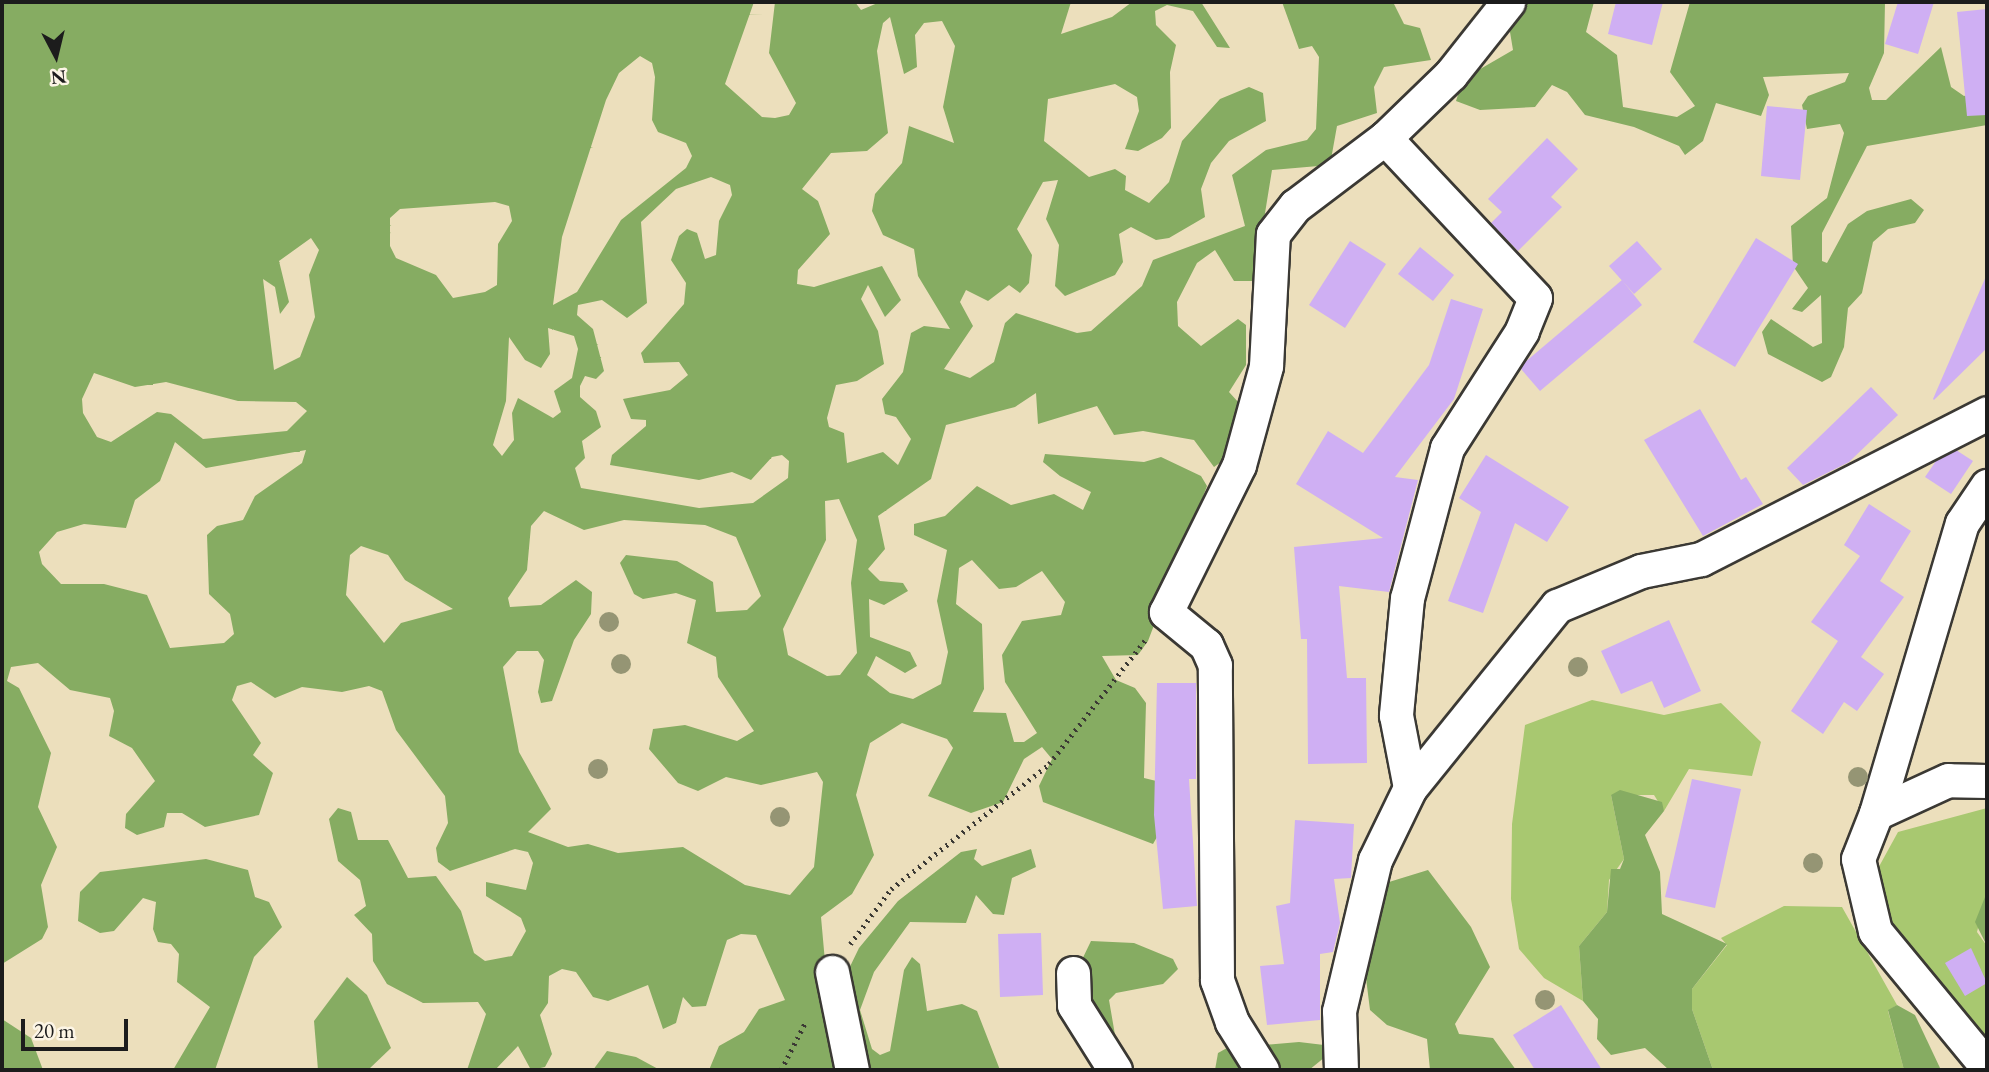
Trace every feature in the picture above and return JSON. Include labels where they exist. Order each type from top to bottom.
[{"type":"street","points":[[1262,1070],[1232,1023],[1217,981],[1215,665],[1206,645],[1166,612],[1238,465],[1249,428],[1266,366],[1273,234],[1295,206],[1385,138],[1451,74],[1507,2]]},
{"type":"street","points":[[1385,138],[1535,298],[1522,331],[1447,448],[1407,598],[1396,715],[1410,788]]},
{"type":"street","points":[[1341,1070],[1339,1011],[1351,944],[1375,860],[1410,788],[1557,606],[1642,572],[1701,559],[1987,413]]},
{"type":"street","points":[[1987,486],[1962,523],[1876,813],[1858,859],[1875,931],[1987,1067]]},
{"type":"street","points":[[1876,813],[1948,780],[1987,782]]},
{"type":"street","points":[[832,972],[852,1070]]},
{"type":"street","points":[[1073,973],[1074,1005],[1115,1070]]},
{"type":"path","points":[[891,889],[1049,764],[1166,612]]},
{"type":"green space","points":[[2,2],[754,2],[725,84],[762,117],[775,118],[789,115],[796,103],[769,53],[775,2],[855,2],[861,10],[880,2],[1071,2],[1061,34],[1112,17],[1132,2],[1201,2],[1230,48],[1217,47],[1193,11],[1167,5],[1155,11],[1156,25],[1176,45],[1170,72],[1171,128],[1162,138],[1138,151],[1125,149],[1139,111],[1137,97],[1115,84],[1048,99],[1044,141],[1089,177],[1115,169],[1126,176],[1125,190],[1149,203],[1169,182],[1182,141],[1220,99],[1249,87],[1263,93],[1266,121],[1229,141],[1211,163],[1201,189],[1205,217],[1169,238],[1156,240],[1131,227],[1119,234],[1123,262],[1115,275],[1065,296],[1055,286],[1059,245],[1046,219],[1058,180],[1043,182],[1017,229],[1032,255],[1029,283],[1020,293],[1009,285],[988,301],[966,290],[960,302],[973,326],[944,369],[970,378],[994,362],[1005,323],[1016,313],[1077,333],[1091,331],[1142,286],[1153,260],[1245,226],[1232,175],[1266,150],[1307,140],[1316,129],[1319,57],[1312,46],[1299,49],[1282,2],[1393,2],[1404,24],[1420,28],[1431,60],[1384,67],[1374,87],[1377,113],[1337,126],[1330,165],[1272,170],[1254,281],[1234,281],[1215,250],[1197,263],[1177,302],[1178,326],[1201,346],[1238,319],[1246,325],[1246,365],[1229,392],[1239,403],[1231,455],[1214,467],[1194,440],[1143,431],[1114,435],[1097,406],[1038,424],[1036,393],[1015,407],[946,425],[931,479],[878,516],[885,549],[868,569],[880,581],[903,583],[908,591],[884,605],[869,599],[870,637],[910,652],[917,666],[905,673],[876,656],[867,675],[890,693],[913,699],[941,684],[948,652],[937,601],[947,550],[914,535],[914,524],[945,516],[977,486],[1011,505],[1054,494],[1083,510],[1091,492],[1060,476],[1043,462],[1045,454],[1144,462],[1161,457],[1201,476],[1207,486],[1148,641],[1138,655],[1102,656],[1116,680],[1135,688],[1146,703],[1144,778],[1185,788],[1153,844],[1043,802],[1039,786],[1052,759],[1042,747],[1024,759],[1003,802],[971,813],[928,796],[953,748],[947,739],[902,723],[870,743],[856,795],[874,855],[852,894],[821,917],[827,984],[843,981],[859,948],[898,901],[961,852],[977,849],[974,859],[982,866],[1031,849],[1036,867],[1012,878],[1004,915],[993,914],[976,895],[966,923],[910,922],[874,972],[860,1010],[872,1049],[880,1055],[890,1051],[904,970],[912,957],[920,964],[927,1011],[962,1004],[977,1011],[1000,1070],[709,1070],[719,1046],[744,1032],[759,1009],[785,1000],[756,935],[741,934],[727,940],[706,1006],[692,1007],[683,997],[676,1023],[663,1029],[648,985],[608,1001],[593,997],[576,972],[562,969],[549,976],[548,1003],[540,1015],[552,1054],[545,1067],[531,1070],[518,1046],[495,1070],[467,1070],[486,1014],[478,1002],[423,1003],[387,984],[373,961],[372,934],[354,915],[366,906],[360,880],[338,861],[329,819],[338,808],[351,812],[358,840],[388,840],[408,878],[436,876],[461,911],[474,953],[485,961],[512,956],[526,931],[521,918],[486,896],[486,882],[526,890],[533,863],[528,852],[515,849],[450,871],[438,862],[436,848],[448,823],[445,796],[396,730],[382,691],[369,686],[342,692],[302,687],[275,698],[251,682],[237,686],[232,700],[261,743],[253,755],[273,773],[259,815],[205,827],[182,813],[167,813],[164,827],[137,835],[125,828],[126,814],[155,781],[132,748],[109,736],[114,711],[110,698],[70,690],[38,663],[11,667],[7,681],[19,688],[51,753],[38,807],[57,847],[41,885],[48,927],[42,939],[2,964]],"holes":[[[890,17],[904,74],[917,67],[915,35],[924,23],[942,21],[955,46],[943,107],[954,143],[909,126],[902,163],[875,194],[872,211],[883,235],[914,249],[918,276],[950,329],[924,326],[911,333],[903,372],[882,399],[885,414],[896,417],[911,439],[898,465],[883,452],[847,463],[844,433],[829,427],[827,418],[836,385],[857,381],[884,364],[878,331],[861,299],[868,285],[885,317],[901,300],[882,266],[814,287],[797,284],[798,270],[830,234],[818,201],[802,189],[831,153],[867,151],[888,133],[877,51],[883,23]],[[640,56],[652,63],[655,77],[652,120],[658,132],[686,143],[692,156],[686,168],[621,220],[577,292],[553,305],[562,237],[606,100],[619,73]],[[711,177],[730,185],[732,195],[719,221],[716,255],[705,259],[697,233],[687,229],[679,236],[671,260],[686,283],[684,304],[641,353],[644,363],[679,362],[688,375],[670,390],[623,399],[631,419],[646,420],[646,426],[612,455],[610,465],[699,480],[732,472],[751,480],[772,457],[782,455],[789,461],[788,478],[753,503],[699,508],[581,488],[575,468],[585,458],[582,441],[601,427],[596,411],[580,397],[580,386],[585,376],[596,379],[604,371],[593,329],[577,315],[578,305],[602,300],[627,318],[647,303],[641,222],[676,189]],[[495,202],[509,206],[512,221],[498,244],[497,285],[485,292],[453,298],[436,275],[396,258],[390,246],[390,218],[400,209]],[[311,238],[319,250],[309,275],[315,317],[300,357],[274,370],[263,279],[275,287],[280,314],[289,302],[279,261]],[[548,328],[574,336],[578,349],[572,378],[554,391],[561,412],[553,418],[518,398],[512,413],[514,440],[502,456],[493,445],[506,401],[509,337],[525,360],[541,368],[550,354]],[[94,373],[135,387],[166,382],[238,401],[296,402],[307,411],[287,431],[203,439],[171,414],[157,412],[111,442],[97,437],[83,413],[82,399]],[[175,442],[206,468],[306,450],[302,463],[255,496],[243,520],[217,526],[207,535],[209,594],[230,614],[234,634],[224,643],[170,648],[147,595],[104,584],[61,584],[42,564],[39,552],[57,532],[84,524],[126,528],[135,500],[160,481]],[[839,499],[857,540],[851,583],[857,653],[840,675],[827,676],[788,655],[783,629],[826,540],[825,501]],[[544,511],[584,530],[624,520],[705,525],[736,537],[761,596],[747,610],[716,612],[713,582],[677,561],[626,555],[620,563],[634,594],[643,599],[676,593],[696,600],[687,643],[716,657],[718,677],[754,731],[737,741],[685,725],[653,729],[649,749],[678,783],[698,791],[726,777],[761,785],[817,772],[823,782],[814,867],[790,895],[745,885],[683,847],[618,853],[588,844],[568,847],[528,832],[551,809],[519,752],[503,667],[517,651],[538,651],[544,660],[538,692],[541,703],[552,701],[574,640],[591,614],[592,592],[576,580],[541,605],[510,607],[508,598],[527,570],[531,526]],[[361,546],[388,555],[405,580],[453,609],[401,623],[384,643],[346,595],[350,555]],[[972,560],[999,589],[1016,587],[1042,571],[1065,602],[1061,615],[1022,621],[1002,655],[1005,682],[1037,733],[1024,742],[1014,742],[1006,713],[973,712],[984,689],[982,624],[956,604],[959,568]]]},
{"type":"green space","points":[[1505,2],[1594,2],[1586,32],[1617,55],[1623,107],[1677,117],[1695,106],[1670,72],[1690,2],[1885,2],[1884,53],[1869,88],[1872,100],[1886,100],[1941,47],[1951,87],[1964,96],[1987,89],[1987,125],[1867,146],[1822,233],[1822,261],[1827,263],[1848,224],[1867,211],[1911,199],[1924,210],[1915,223],[1888,229],[1873,242],[1862,293],[1848,308],[1844,347],[1831,377],[1822,382],[1768,354],[1762,332],[1771,319],[1813,347],[1822,343],[1821,295],[1802,312],[1792,309],[1808,288],[1793,266],[1791,226],[1827,198],[1844,133],[1840,124],[1807,129],[1802,105],[1808,96],[1845,82],[1849,73],[1763,77],[1769,95],[1761,116],[1716,103],[1703,141],[1685,155],[1679,146],[1634,127],[1585,115],[1567,92],[1552,85],[1535,107],[1480,110],[1456,101],[1463,79],[1513,50]]},
{"type":"green space","points":[[1592,700],[1664,715],[1721,703],[1761,742],[1752,776],[1689,769],[1664,811],[1654,795],[1611,795],[1624,859],[1609,880],[1607,912],[1579,946],[1583,1001],[1544,978],[1519,949],[1511,899],[1512,824],[1525,725]]},
{"type":"green space","points":[[1620,790],[1662,802],[1664,811],[1645,835],[1660,872],[1662,914],[1727,944],[1692,989],[1692,1009],[1713,1070],[1669,1070],[1645,1048],[1611,1055],[1597,1039],[1598,1019],[1583,1001],[1579,946],[1607,912],[1611,869],[1620,869],[1624,859],[1611,795]]},
{"type":"green space","points":[[1987,808],[1987,892],[1977,932],[1987,946],[1987,1055],[1938,1004],[1894,927],[1876,872],[1898,832]]},
{"type":"green space","points":[[206,859],[248,870],[255,897],[269,902],[282,927],[254,957],[215,1070],[173,1070],[210,1007],[177,982],[179,954],[171,944],[158,942],[153,929],[156,902],[143,898],[114,931],[100,933],[78,921],[80,892],[100,872]]},
{"type":"green space","points":[[1428,870],[1471,927],[1490,967],[1455,1024],[1459,1034],[1493,1038],[1516,1070],[1430,1070],[1427,1039],[1387,1025],[1370,1010],[1366,978],[1380,902],[1389,882]]},
{"type":"green space","points":[[1987,892],[1987,946],[1975,922]]},
{"type":"green space","points":[[1784,906],[1842,907],[1897,1005],[1888,1011],[1904,1070],[1713,1070],[1692,1009],[1692,989],[1727,945],[1721,938]]},
{"type":"green space","points":[[1091,941],[1134,943],[1173,959],[1178,969],[1163,984],[1116,993],[1109,1000],[1120,1064],[1099,1070],[1077,970]]},
{"type":"green space","points":[[347,977],[367,995],[391,1048],[368,1070],[318,1070],[314,1021]]},
{"type":"green space","points":[[1897,1005],[1915,1015],[1941,1070],[1904,1070],[1888,1010]]},
{"type":"green space","points":[[2,1019],[31,1038],[43,1070],[2,1070]]},
{"type":"green space","points":[[1299,1042],[1324,1045],[1330,1053],[1309,1070],[1215,1070],[1218,1053],[1227,1048]]},
{"type":"green space","points":[[607,1051],[636,1057],[660,1070],[593,1070]]},
{"type":"building","points":[[1616,2],[1663,2],[1652,45],[1608,34]]},
{"type":"building","points":[[1898,2],[1934,2],[1918,54],[1885,44]]},
{"type":"building","points":[[1987,9],[1987,115],[1967,116],[1957,12]]},
{"type":"building","points":[[1767,106],[1807,110],[1800,180],[1761,176]]},
{"type":"building","points":[[1547,138],[1578,169],[1551,197],[1562,207],[1518,251],[1491,223],[1502,212],[1488,199]]},
{"type":"building","points":[[1756,238],[1798,264],[1735,367],[1693,342]]},
{"type":"building","points":[[1350,241],[1386,264],[1345,328],[1309,305]]},
{"type":"building","points":[[1637,241],[1662,269],[1634,294],[1609,266]]},
{"type":"building","points":[[1420,247],[1454,275],[1433,301],[1398,274]]},
{"type":"building","points":[[1987,274],[1987,348],[1934,400],[1933,399]]},
{"type":"building","points":[[1622,280],[1642,305],[1540,391],[1521,369],[1524,363]]},
{"type":"building","points":[[1451,299],[1483,309],[1454,399],[1395,477],[1418,480],[1389,592],[1339,586],[1347,678],[1366,678],[1367,763],[1308,764],[1307,639],[1301,639],[1294,547],[1383,538],[1296,484],[1328,431],[1363,453],[1429,365]]},
{"type":"building","points":[[1871,387],[1898,415],[1849,462],[1803,485],[1787,468]]},
{"type":"building","points":[[1700,409],[1741,480],[1746,477],[1763,504],[1703,536],[1644,440]]},
{"type":"building","points":[[1956,450],[1973,461],[1951,494],[1925,477],[1936,461]]},
{"type":"building","points":[[1486,455],[1569,507],[1547,542],[1515,523],[1483,613],[1448,601],[1481,512],[1459,498]]},
{"type":"building","points":[[1869,504],[1911,531],[1880,581],[1904,597],[1861,657],[1884,674],[1857,711],[1844,702],[1823,734],[1791,711],[1838,641],[1811,622],[1860,556],[1844,545]]},
{"type":"building","points":[[1669,620],[1701,691],[1664,708],[1652,681],[1621,694],[1601,651]]},
{"type":"building","points":[[1157,683],[1196,683],[1196,779],[1189,779],[1197,906],[1163,909],[1154,815]]},
{"type":"building","points":[[1692,779],[1741,789],[1715,908],[1665,897]]},
{"type":"building","points":[[1295,820],[1354,824],[1351,878],[1334,879],[1340,923],[1333,952],[1320,954],[1320,1020],[1267,1025],[1260,966],[1284,964],[1276,906],[1290,903]]},
{"type":"building","points":[[1041,933],[1043,995],[1000,997],[998,934]]},
{"type":"building","points":[[1971,948],[1987,983],[1965,996],[1945,963]]},
{"type":"building","points":[[1561,1005],[1602,1070],[1535,1070],[1513,1035]]}]
